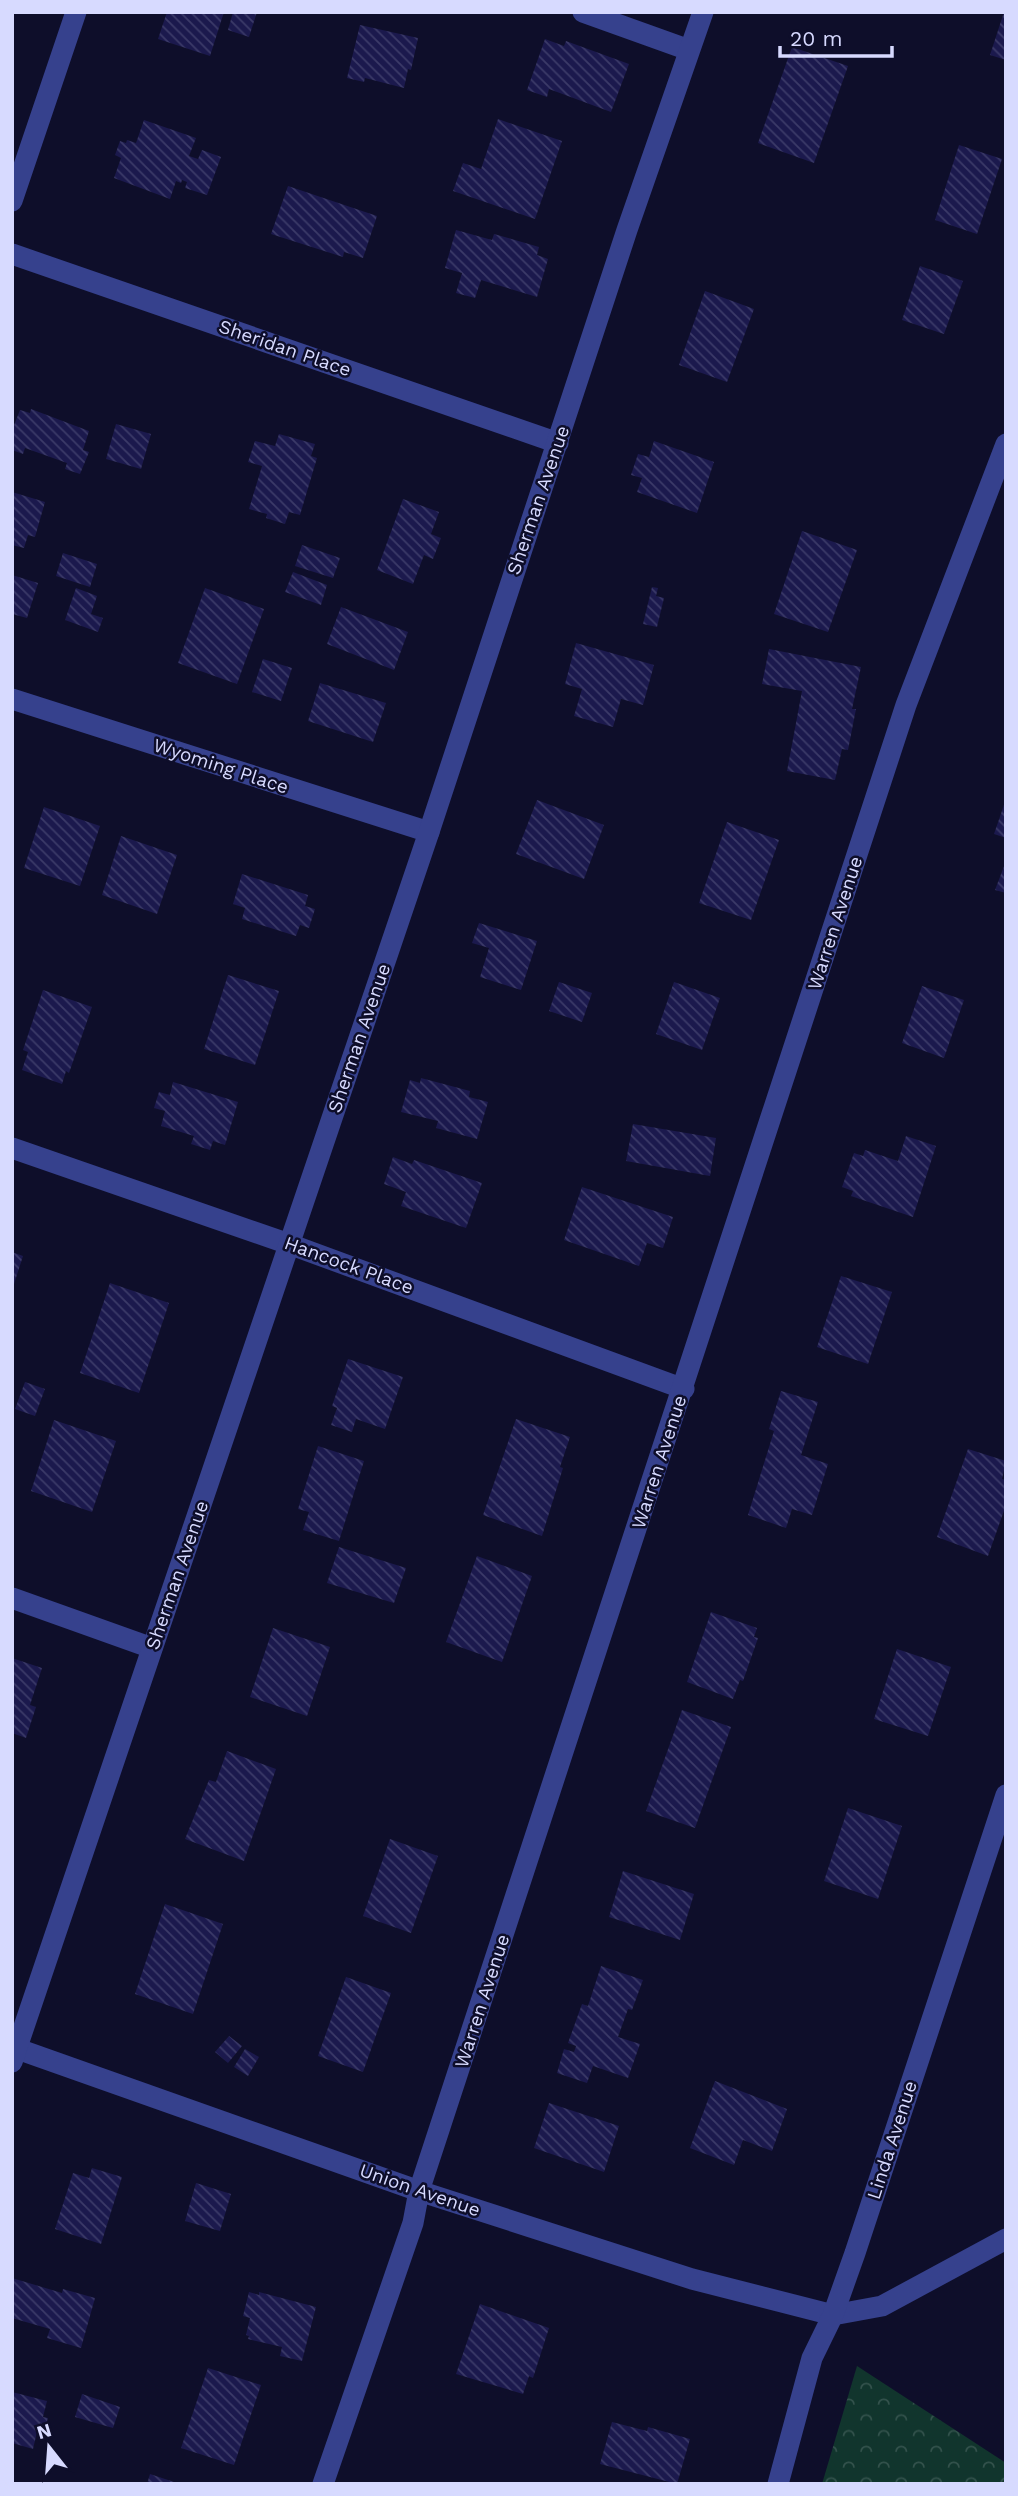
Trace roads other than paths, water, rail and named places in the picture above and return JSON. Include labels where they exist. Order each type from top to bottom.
[{"type":"street","points":[[12,201],[76,12]]},
{"type":"street","points":[[583,12],[690,50]]},
{"type":"street","name":"Sherman Avenue","points":[[14,2053],[429,832],[627,230],[703,12]]},
{"type":"street","name":"Sheridan Place","points":[[12,254],[558,443]]},
{"type":"street","name":"Warren Avenue","points":[[323,2484],[413,2223],[419,2191],[906,705],[1006,444]]},
{"type":"street","name":"Wyoming Place","points":[[12,699],[429,832]]},
{"type":"street","name":"Hancock Place","points":[[12,1148],[289,1244],[684,1389]]},
{"type":"street","points":[[12,1598],[152,1648]]},
{"type":"street","name":"Linda Avenue","points":[[778,2484],[813,2358],[832,2315],[1006,1796]]},
{"type":"street","name":"Union Avenue","points":[[14,2053],[419,2191],[692,2279],[832,2315]]},
{"type":"street","points":[[832,2315],[882,2306],[1006,2239]]}]
